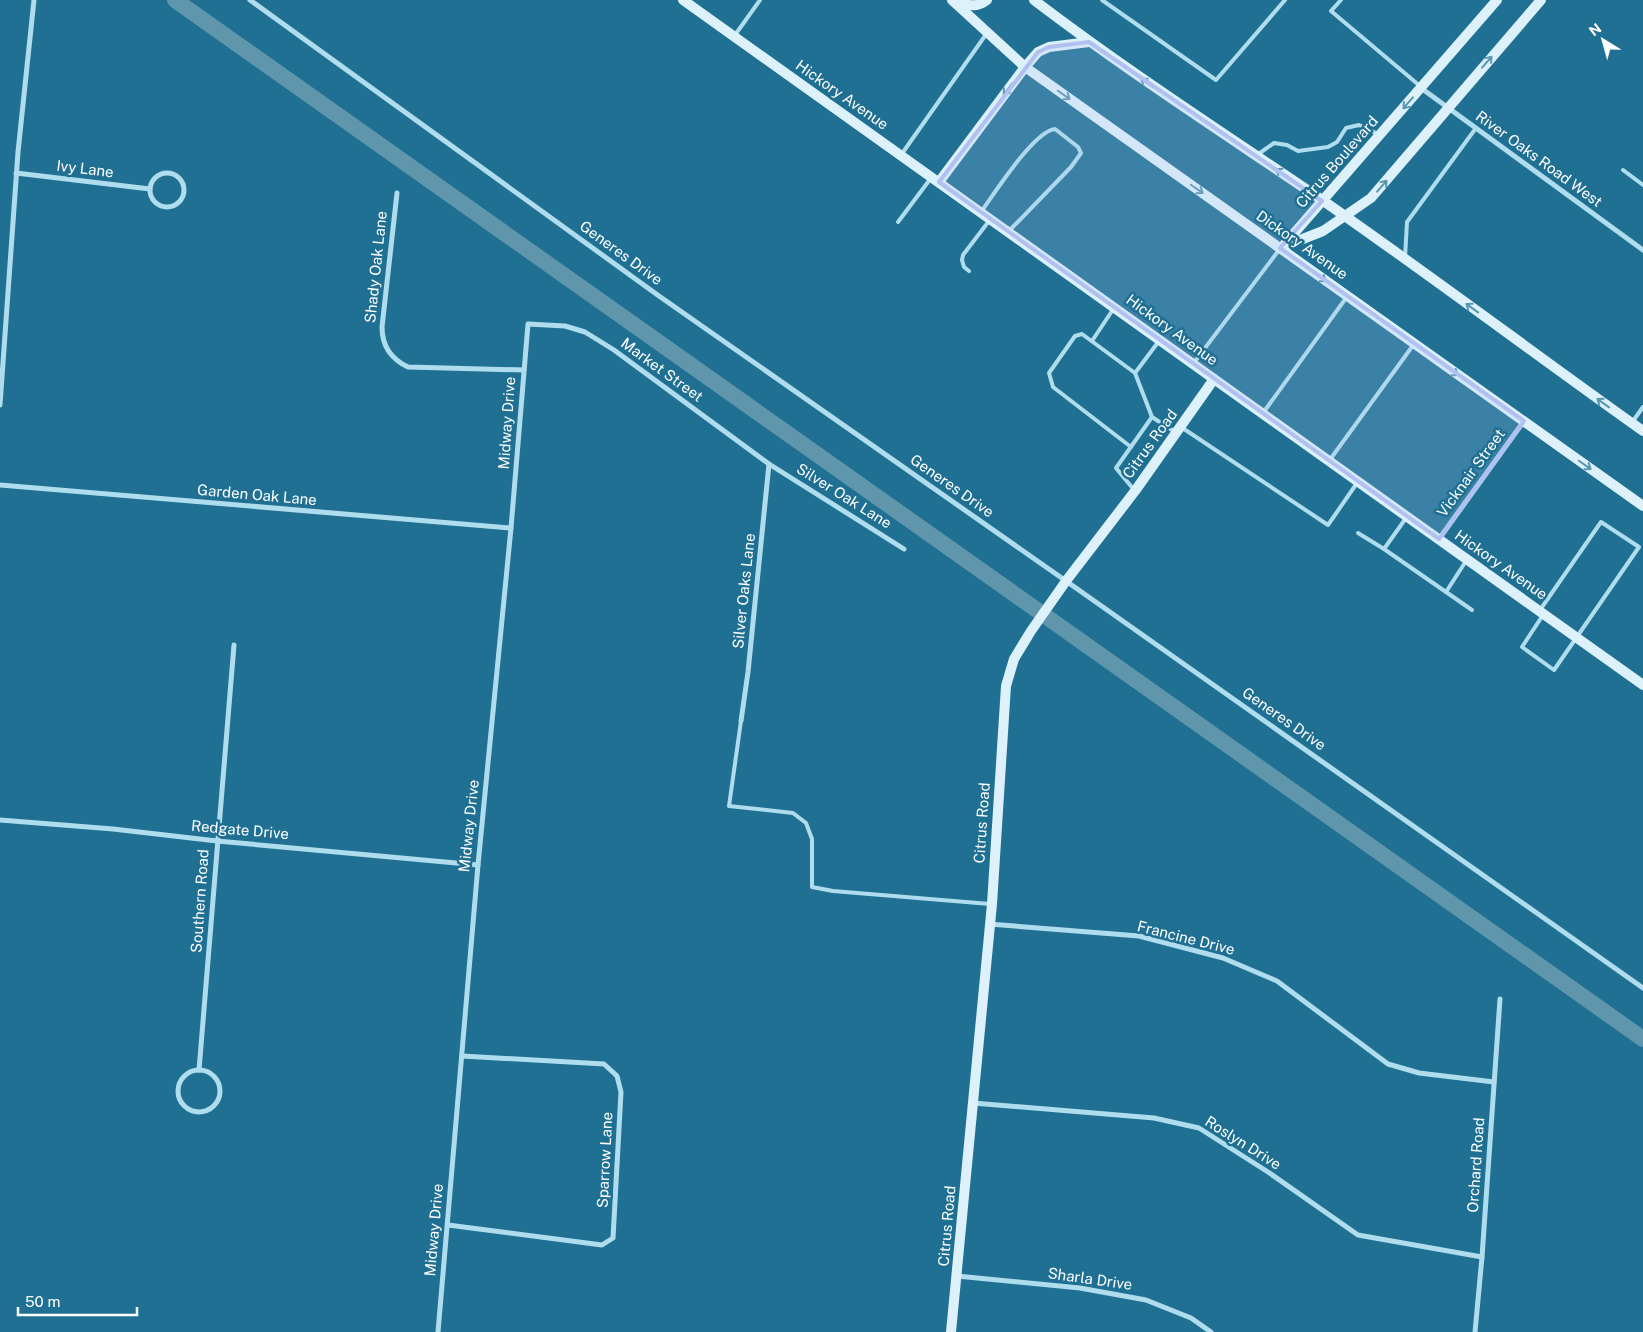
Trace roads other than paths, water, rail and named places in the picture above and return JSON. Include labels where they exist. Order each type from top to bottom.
[{"type":"main road","name":"Hickory Avenue","points":[[682,0],[1643,685]]},
{"type":"main road","points":[[952,0],[966,5],[979,6],[987,0]]},
{"type":"main road","name":"Dickory Avenue","points":[[952,0],[1025,67],[1643,506]]},
{"type":"main road","points":[[1034,0],[1089,42],[1344,216],[1643,431]]},
{"type":"main road","name":"Citrus Boulevard","points":[[1280,248],[1422,88],[1497,0]]},
{"type":"main road","points":[[1280,248],[1323,230],[1371,198],[1541,0]]},
{"type":"main road","points":[[935,180],[1038,52],[1049,47],[1089,42]]},
{"type":"main road","name":"Citrus Road","points":[[951,1332],[992,904],[1006,686],[1014,659],[1031,631],[1135,491],[1214,379]]},
{"type":"street","points":[[0,405],[16,173],[34,0]]},
{"type":"street","name":"Generes Drive","points":[[250,0],[659,296],[1064,585],[1643,988]]},
{"type":"street","name":"River Oaks Road West","points":[[1422,88],[1643,250]]},
{"type":"street","name":"Ivy Lane","points":[[16,173],[150,190]]},
{"type":"street","points":[[167,173],[179,178],[183,184],[184,191],[178,202],[173,206],[166,207],[154,202],[150,190],[151,183],[155,178],[167,173]]},
{"type":"street","name":"Shady Oak Lane","points":[[397,193],[382,327],[382,338],[387,348],[401,364],[408,367],[524,370]]},
{"type":"street","name":"Midway Drive","points":[[438,1332],[478,865],[511,528],[528,324]]},
{"type":"street","name":"Market Street","points":[[528,324],[565,326],[585,332],[614,350],[769,464]]},
{"type":"street","name":"Vicknair Street","points":[[1439,539],[1524,421]]},
{"type":"street","name":"Silver Oak Lane","points":[[769,464],[904,549]]},
{"type":"street","name":"Silver Oaks Lane","points":[[741,721],[748,672],[769,464]]},
{"type":"street","name":"Garden Oak Lane","points":[[0,485],[511,528]]},
{"type":"street","name":"Southern Road","points":[[199,1070],[234,645]]},
{"type":"street","name":"Redgate Drive","points":[[0,820],[112,829],[217,841],[478,865]]},
{"type":"street","name":"Francine Drive","points":[[989,924],[1139,936],[1223,958],[1278,981],[1388,1064],[1419,1073],[1494,1082]]},
{"type":"street","name":"Orchard Road","points":[[1475,1332],[1500,999]]},
{"type":"street","name":"Sparrow Lane","points":[[448,1225],[602,1244],[613,1238],[621,1092],[618,1076],[604,1064],[462,1056]]},
{"type":"street","points":[[199,1070],[215,1078],[219,1092],[218,1099],[213,1106],[200,1112],[190,1110],[184,1106],[178,1093],[181,1080],[192,1071],[199,1070]]},
{"type":"street","name":"Roslyn Drive","points":[[973,1103],[1154,1118],[1199,1128],[1268,1172],[1358,1235],[1482,1257]]},
{"type":"street","name":"Sharla Drive","points":[[957,1276],[1080,1288],[1146,1300],[1191,1318],[1211,1332]]},
{"type":"lane","points":[[734,36],[760,0]]},
{"type":"lane","points":[[1102,0],[1216,80],[1285,0]]},
{"type":"lane","points":[[1340,0],[1331,11],[1422,88]]},
{"type":"lane","points":[[901,156],[987,33]]},
{"type":"lane","points":[[1256,156],[1274,143],[1287,145],[1298,150],[1328,147],[1337,142],[1346,128],[1359,125],[1380,135]]},
{"type":"lane","points":[[1405,260],[1407,222],[1476,128]]},
{"type":"lane","points":[[981,212],[1026,150],[1049,130],[1055,129],[1078,147],[1081,154],[1071,167],[1008,232]]},
{"type":"lane","points":[[1623,170],[1643,185]]},
{"type":"lane","points":[[898,222],[935,180]]},
{"type":"lane","points":[[969,271],[964,267],[963,255],[990,219]]},
{"type":"lane","points":[[1193,364],[1280,248]]},
{"type":"lane","points":[[1263,413],[1348,296]]},
{"type":"lane","points":[[1092,341],[1114,307]]},
{"type":"lane","points":[[1131,447],[1053,387],[1049,373],[1074,336],[1082,334],[1135,373],[1152,418],[1179,430],[1328,525],[1358,482]]},
{"type":"lane","points":[[1135,373],[1160,340]]},
{"type":"lane","points":[[1329,461],[1414,344]]},
{"type":"lane","points":[[1632,423],[1643,407]]},
{"type":"lane","points":[[1135,491],[1116,468],[1152,418]]},
{"type":"lane","points":[[1384,549],[1408,517]]},
{"type":"lane","points":[[1602,522],[1639,547],[1578,638],[1554,670],[1522,647],[1542,612],[1602,522]]},
{"type":"lane","points":[[1358,533],[1472,610]]},
{"type":"lane","points":[[1446,592],[1468,559]]},
{"type":"lane","points":[[741,721],[729,806],[793,813],[806,823],[812,838],[812,887],[833,891],[992,904]]},
{"type":"waterway","points":[[175,0],[1643,1039]]}]
